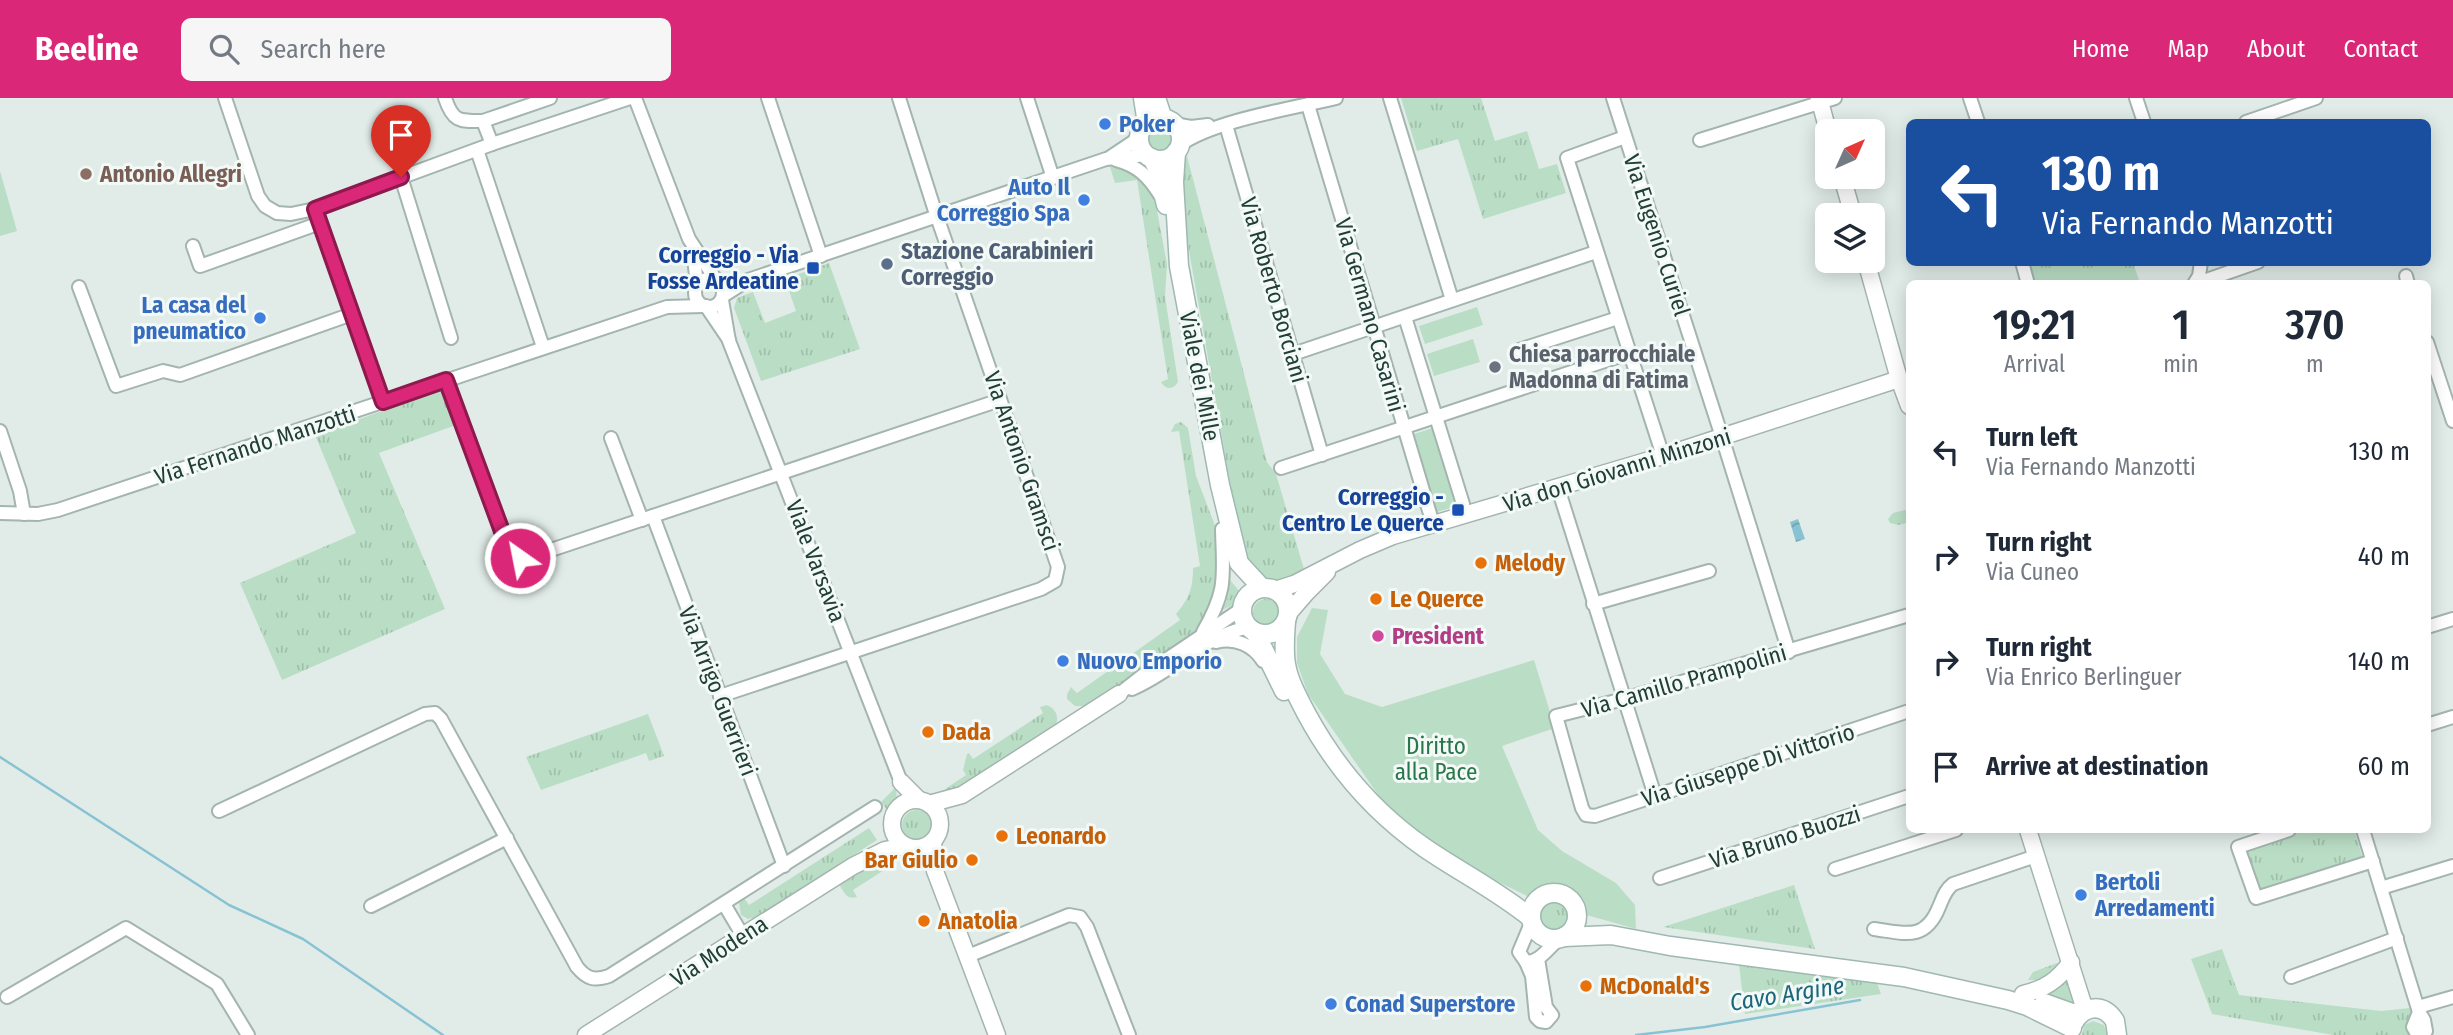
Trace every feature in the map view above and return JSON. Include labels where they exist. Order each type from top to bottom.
[{"type":"main road","name":"Viale dei Mille","points":[[1143,98],[1156,125],[1180,134],[1174,182],[1180,266]]},
{"type":"main road","name":"Viale dei Mille","points":[[1156,98],[1156,125],[1140,145],[1157,168],[1167,208],[1220,485],[1239,563],[1285,600],[1287,617]]},
{"type":"main road","points":[[1149,157],[1165,159],[1178,149]]},
{"type":"main road","name":"Viale dei Mille","points":[[1220,485],[1220,513],[1245,622],[1252,629],[1285,695],[1305,727],[1324,746]]},
{"type":"main road","points":[[1243,605],[1255,591],[1268,589]]},
{"type":"main road","points":[[1252,629],[1262,634],[1276,632],[1287,617]]},
{"type":"main road","points":[[1287,617],[1285,655],[1289,675],[1324,746],[1348,778],[1401,829],[1532,919],[1541,935],[1549,939],[1611,936],[2006,989],[2082,1019]]},
{"type":"main road","points":[[1496,892],[1517,896],[1554,893],[1565,896],[1591,924],[1611,936]]},
{"type":"main road","points":[[1532,919],[1534,905],[1545,895]]},
{"type":"main road","points":[[1561,938],[1575,926],[1576,910]]},
{"type":"main road","points":[[1904,977],[2082,1019],[2112,1016],[2118,1035]]},
{"type":"street","points":[[225,98],[258,195],[265,206],[284,215],[315,209],[492,144],[633,98]]},
{"type":"street","points":[[445,98],[450,114],[461,121],[483,121],[550,98]]},
{"type":"street","name":"Viale Varsavia","points":[[633,98],[693,248],[723,288],[722,298],[729,341],[901,782],[900,806]]},
{"type":"street","points":[[768,98],[821,256]]},
{"type":"street","name":"Via Antonio Gramsci","points":[[851,651],[1041,589],[1055,581],[1059,567],[937,216],[899,98]]},
{"type":"street","points":[[1027,98],[1053,177]]},
{"type":"street","points":[[1178,149],[1195,135],[1336,98]]},
{"type":"street","points":[[1390,98],[1452,300]]},
{"type":"street","name":"Via Eugenio Curiel","points":[[1612,98],[1722,437],[1788,652]]},
{"type":"street","points":[[1970,98],[1977,119]]},
{"type":"street","points":[[2136,98],[2143,119]]},
{"type":"street","points":[[2255,119],[2316,98]]},
{"type":"street","points":[[1700,140],[1824,100],[1826,119]]},
{"type":"street","name":"Via Germano Casarini","points":[[1308,104],[1433,524]]},
{"type":"street","points":[[483,121],[492,144]]},
{"type":"street","points":[[696,287],[707,278],[717,281],[748,280],[1109,158],[1156,125],[1226,125]]},
{"type":"street","name":"Via Roberto Borciani","points":[[1226,125],[1322,455]]},
{"type":"street","points":[[1625,137],[1567,158],[1663,456]]},
{"type":"street","points":[[477,150],[542,347]]},
{"type":"street","points":[[1109,158],[1149,157]]},
{"type":"street","points":[[1109,158],[1140,170],[1152,182],[1167,208]]},
{"type":"street","points":[[401,177],[452,338]]},
{"type":"street","points":[[315,209],[383,402]]},
{"type":"street","points":[[193,246],[200,266],[320,223]]},
{"type":"street","name":"Viale Varsavia","points":[[693,248],[697,300],[729,341]]},
{"type":"street","points":[[1293,354],[1596,252]]},
{"type":"street","points":[[2206,280],[2247,266]]},
{"type":"street","points":[[1869,273],[1906,398]]},
{"type":"street","points":[[704,306],[715,306],[748,280]]},
{"type":"street","points":[[79,287],[116,386],[163,371],[180,375],[352,314]]},
{"type":"street","name":"Via Fernando Manzotti","points":[[667,307],[696,287]]},
{"type":"street","name":"Via Fernando Manzotti","points":[[0,513],[38,514],[68,507],[667,307],[704,306]]},
{"type":"street","points":[[1405,317],[1463,504]]},
{"type":"street","points":[[1519,350],[1618,318]]},
{"type":"street","points":[[1281,468],[1629,353]]},
{"type":"street","points":[[2431,354],[2453,421]]},
{"type":"street","name":"Via don Giovanni Minzoni","points":[[1268,589],[1294,584],[1371,545],[1433,524],[1663,456],[1899,379]]},
{"type":"street","points":[[446,380],[506,542],[520,558],[534,556],[1000,400]]},
{"type":"street","points":[[0,431],[20,491],[24,514]]},
{"type":"street","name":"Via Arrigo Guerrieri","points":[[611,438],[648,518],[720,696],[784,866]]},
{"type":"street","points":[[1558,488],[1656,796]]},
{"type":"street","name":"Viale dei Mille","points":[[1205,640],[1223,588],[1223,529]]},
{"type":"street","name":"Via don Giovanni Minzoni","points":[[1287,617],[1307,592],[1337,563]]},
{"type":"street","points":[[1593,604],[1709,571]]},
{"type":"street","points":[[940,823],[962,795],[1119,694],[1147,682],[1205,640],[1243,605]]},
{"type":"street","name":"Via Camillo Prampolini","points":[[1586,815],[1556,716],[1624,699],[1906,616]]},
{"type":"street","points":[[2431,626],[2453,619]]},
{"type":"street","points":[[1205,640],[1234,630],[1252,629]]},
{"type":"street","points":[[1205,640],[1235,641],[1252,648],[1285,695]]},
{"type":"street","points":[[720,696],[851,651]]},
{"type":"street","points":[[219,811],[432,712],[441,719],[577,967],[589,979],[599,979],[610,976],[875,807]]},
{"type":"street","name":"Via Giuseppe Di Vittorio","points":[[1586,815],[1595,816],[1906,712]]},
{"type":"street","points":[[2431,724],[2453,717]]},
{"type":"street","name":"Viale Varsavia","points":[[901,782],[924,802]]},
{"type":"street","points":[[935,871],[897,839],[893,817],[900,806],[912,800],[924,802],[962,795]]},
{"type":"street","name":"Via Bruno Buozzi","points":[[1660,878],[1906,797]]},
{"type":"street","points":[[908,847],[923,847],[939,833],[937,812],[924,802]]},
{"type":"street","name":"Via Modena","points":[[853,866],[880,841],[892,823]]},
{"type":"street","points":[[1835,869],[1947,833]]},
{"type":"street","points":[[2029,833],[2071,962],[2089,998],[2082,1019]]},
{"type":"street","points":[[2280,833],[2238,847],[2256,898],[2373,861]]},
{"type":"street","points":[[2364,833],[2419,1010],[2453,997]]},
{"type":"street","points":[[371,906],[507,838]]},
{"type":"street","points":[[933,841],[935,871],[997,1035]]},
{"type":"street","name":"Via Modena","points":[[586,1035],[853,866],[885,850],[908,847]]},
{"type":"street","points":[[1874,929],[1910,934],[1921,932],[1934,919],[1947,888],[1953,884],[2036,856]]},
{"type":"street","points":[[2381,888],[2453,866]]},
{"type":"street","points":[[724,904],[743,936]]},
{"type":"street","points":[[968,956],[1069,915],[1080,917],[1087,927],[1129,1035]]},
{"type":"street","points":[[1532,919],[1519,952],[1532,961],[1561,938]]},
{"type":"street","points":[[7,997],[125,928],[217,984],[248,1035]]},
{"type":"street","points":[[2291,977],[2397,938]]},
{"type":"street","points":[[2023,994],[2048,986],[2062,975],[2071,962]]},
{"type":"green space","points":[[1401,98],[1481,98],[1495,141],[1527,131],[1539,169],[1557,164],[1566,193],[1483,219],[1458,139],[1417,151]]},
{"type":"green space","points":[[1161,126],[1170,130],[1174,139],[1170,148],[1161,152],[1152,148],[1148,139],[1152,130]]},
{"type":"green space","points":[[1187,156],[1267,462],[1276,474],[1304,569],[1286,582],[1262,577],[1244,561],[1181,206],[1179,162]]},
{"type":"green space","points":[[1110,167],[1128,167],[1137,173],[1154,194],[1167,264],[1165,296],[1178,382],[1172,388],[1167,388],[1161,382],[1168,379],[1137,180],[1115,183]]},
{"type":"green space","points":[[0,171],[17,231],[0,236]]},
{"type":"green space","points":[[829,263],[860,349],[761,381],[734,308],[737,298],[753,292],[765,323],[796,311],[785,279]]},
{"type":"green space","points":[[2029,266],[2134,266],[2139,280],[2033,280]]},
{"type":"green space","points":[[2109,266],[2113,280],[2059,280]]},
{"type":"green space","points":[[1477,307],[1483,325],[1425,344],[1419,326]]},
{"type":"green space","points":[[1473,339],[1480,362],[1434,376],[1427,354]]},
{"type":"green space","points":[[443,389],[456,425],[379,453],[445,609],[282,680],[240,583],[356,533],[315,435]]},
{"type":"green space","points":[[1181,422],[1188,428],[1196,476],[1216,528],[1221,561],[1210,613],[1194,633],[1088,706],[1075,706],[1067,699],[1071,687],[1077,693],[1180,620],[1176,614],[1189,593],[1193,568],[1200,566],[1179,431],[1171,432],[1175,424]]},
{"type":"green space","points":[[1433,428],[1457,506],[1437,512],[1414,434]]},
{"type":"green space","points":[[1906,510],[1906,523],[1890,523],[1888,519],[1893,513]]},
{"type":"green space","points":[[1230,580],[1240,592],[1235,604],[1222,610],[1227,600]]},
{"type":"green space","points":[[1266,599],[1275,603],[1279,612],[1275,621],[1266,625],[1257,621],[1253,612],[1257,603]]},
{"type":"green space","name":"Diritto alla Pace","points":[[1312,608],[1328,610],[1320,654],[1345,694],[1382,707],[1534,660],[1555,728],[1502,746],[1538,830],[1562,851],[1616,883],[1635,905],[1636,929],[1537,901],[1480,873],[1420,832],[1383,802],[1308,694],[1297,663],[1297,637]]},
{"type":"green space","points":[[1047,705],[1056,713],[1056,725],[949,795],[945,789],[966,775],[963,770],[967,754],[973,759],[1043,713],[1040,707]]},
{"type":"green space","points":[[648,714],[664,756],[649,761],[646,753],[541,790],[526,757]]},
{"type":"green space","points":[[896,787],[897,801],[890,814],[881,802]]},
{"type":"green space","points":[[917,810],[928,814],[932,825],[928,836],[917,840],[906,836],[902,825],[906,814]]},
{"type":"green space","points":[[869,828],[877,840],[757,917],[748,919],[741,915],[739,903],[744,898],[749,905]]},
{"type":"green space","points":[[2293,833],[2355,833],[2363,859],[2259,894],[2244,849]]},
{"type":"green space","points":[[885,855],[892,865],[853,890],[857,897],[847,896],[840,886],[841,883]]},
{"type":"green space","points":[[1794,885],[1815,949],[1663,927]]},
{"type":"green space","points":[[1546,900],[1570,907],[1572,921],[1568,930],[1550,932],[1541,927],[1536,920],[1537,910]]},
{"type":"green space","points":[[2222,949],[2239,995],[2381,1011],[2410,1008],[2410,1035],[2333,1035],[2212,1014],[2191,959]]},
{"type":"green space","points":[[2057,963],[2060,965],[2043,980],[2028,980],[2033,972]]},
{"type":"green space","points":[[1739,965],[1877,983],[1881,994],[1745,1014]]},
{"type":"green space","points":[[2068,971],[2079,1007],[2038,995],[2056,987]]},
{"type":"green space","points":[[2093,1021],[2104,1025],[2107,1035],[2082,1035],[2084,1025]]},
{"type":"water","points":[[1798,519],[1805,539],[1796,542],[1790,522]]},
{"type":"waterway","points":[[0,757],[229,905],[303,939],[443,1035]]},
{"type":"waterway","name":"Cavo Argine","points":[[1636,1035],[1705,1027],[1860,1000]]},
{"type":"place","name":"Poker","points":[[1105,124]]},
{"type":"place","name":"Antonio Allegri","points":[[86,174]]},
{"type":"place","name":"Auto Il Correggio Spa","points":[[1084,200]]},
{"type":"place","name":"Stazione Carabinieri Correggio","points":[[887,264]]},
{"type":"place","name":"Correggio - Via Fosse Ardeatine","points":[[813,268]]},
{"type":"place","name":"La casa del pneumatico","points":[[260,318]]},
{"type":"place","name":"Chiesa parrocchiale Madonna di Fatima","points":[[1495,367]]},
{"type":"place","name":"Correggio - Centro Le Querce","points":[[1458,510]]},
{"type":"place","name":"Melody","points":[[1481,563]]},
{"type":"place","name":"Le Querce","points":[[1376,599]]},
{"type":"place","name":"President","points":[[1378,636]]},
{"type":"place","name":"Nuovo Emporio","points":[[1063,661]]},
{"type":"place","name":"Dada","points":[[928,732]]},
{"type":"place","name":"Leonardo","points":[[1002,836]]},
{"type":"place","name":"Bar Giulio","points":[[972,860]]},
{"type":"place","name":"Bertoli Arredamenti","points":[[2081,895]]},
{"type":"place","name":"Anatolia","points":[[924,921]]},
{"type":"place","name":"McDonald's","points":[[1586,986]]},
{"type":"place","name":"Conad Superstore","points":[[1331,1004]]},
{"type":"route","points":[[401,177],[315,209],[383,402],[446,380],[506,542],[520,558]]}]
